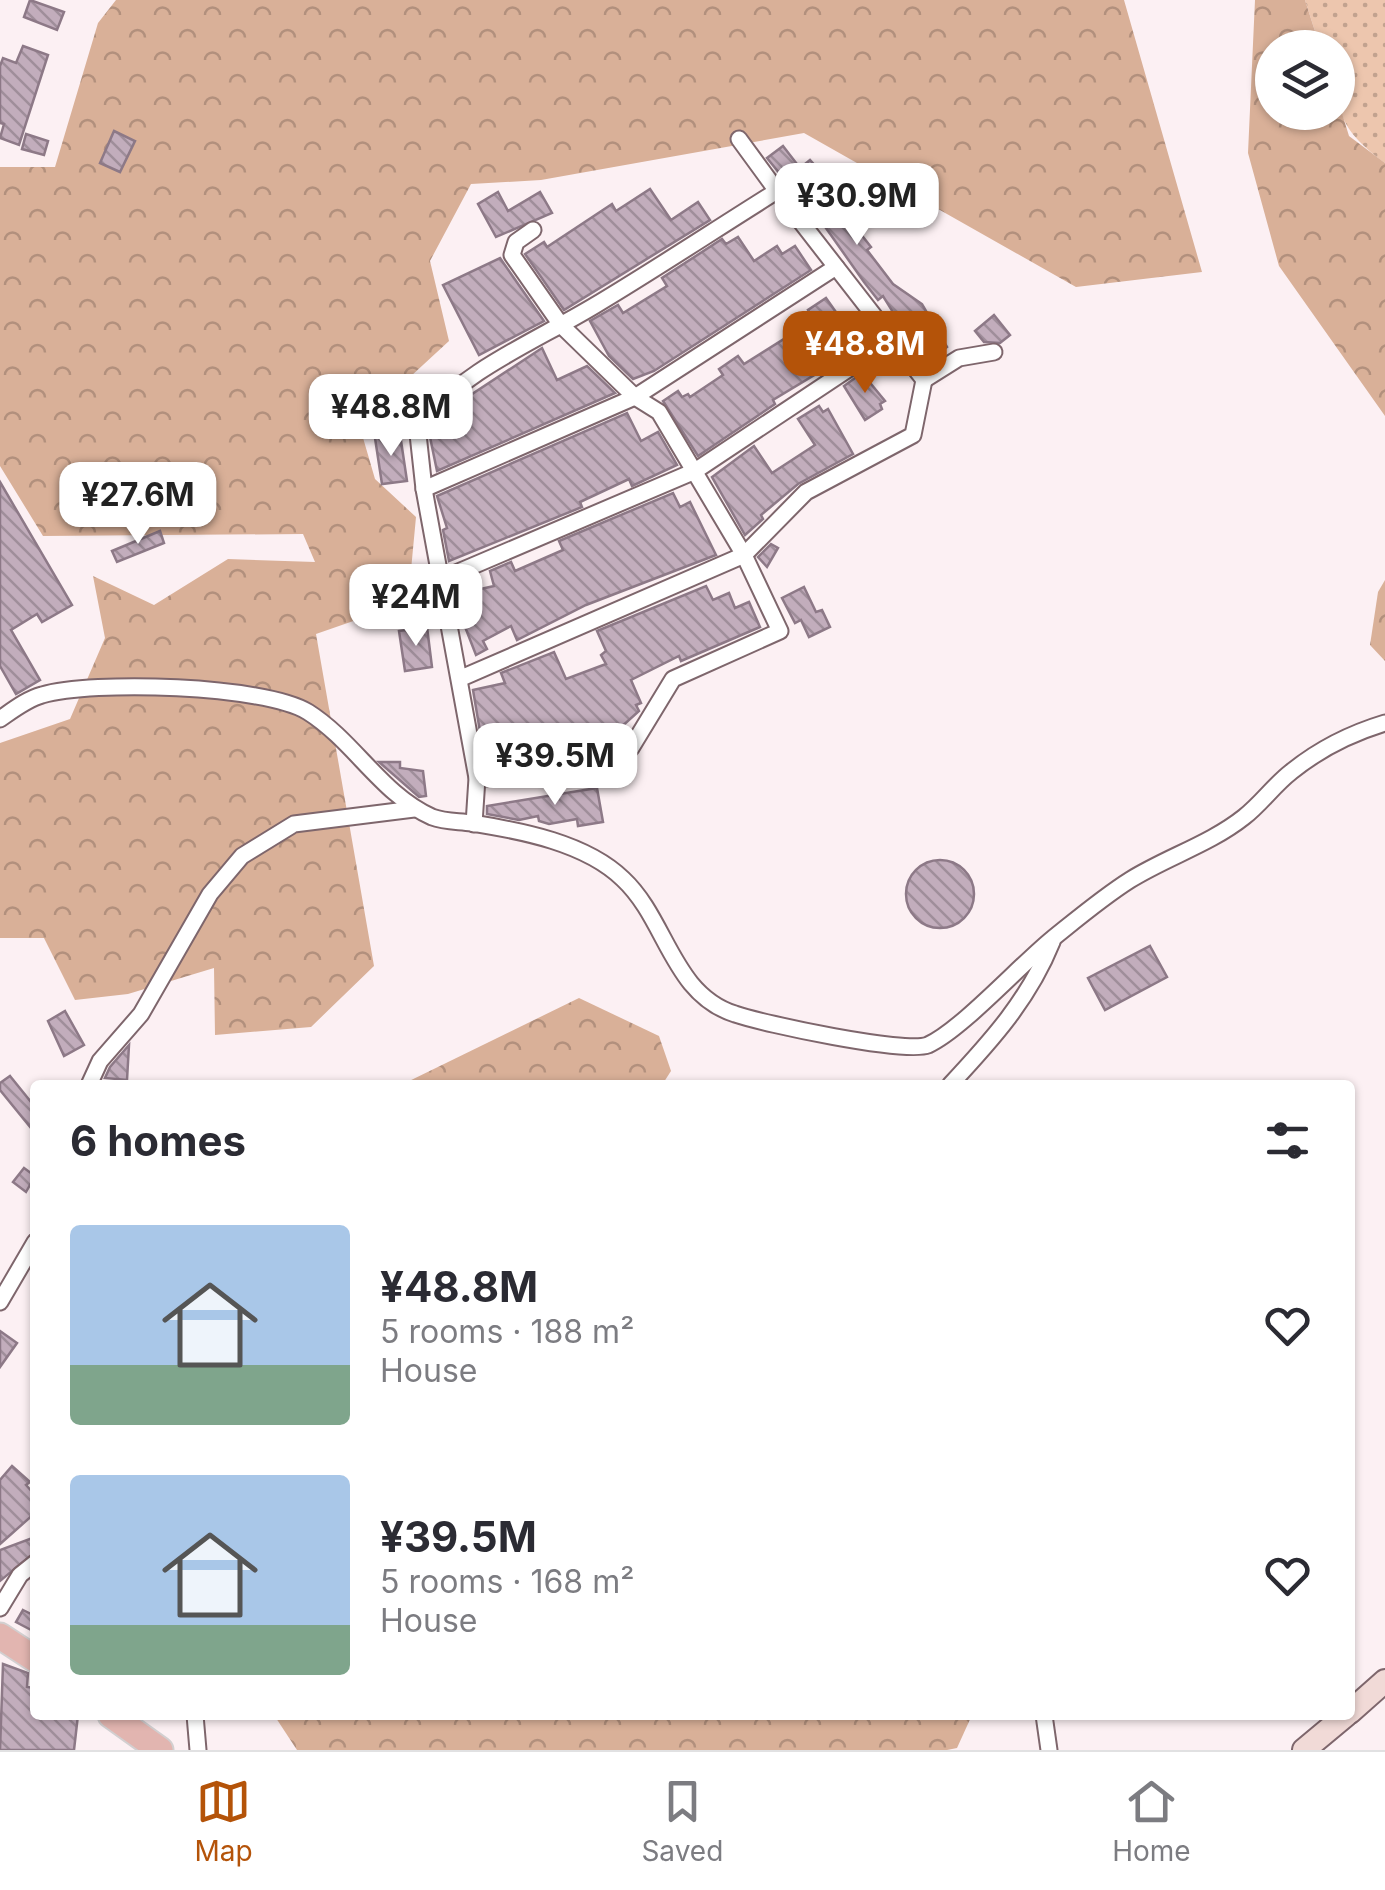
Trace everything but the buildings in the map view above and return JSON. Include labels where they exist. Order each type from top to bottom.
[{"type":"main road","points":[[0,1636],[30,1657]]},
{"type":"main road","points":[[119,1720],[160,1750]]},
{"type":"street","points":[[739,140],[924,380]]},
{"type":"street","points":[[474,824],[476,778],[424,488],[417,425],[445,392],[517,346],[561,325],[776,190]]},
{"type":"street","points":[[476,778],[608,777],[631,748],[672,679],[780,631],[744,555],[660,412],[635,397],[561,325],[512,255],[516,242],[533,230]]},
{"type":"street","points":[[424,488],[635,397],[836,266]]},
{"type":"street","points":[[442,579],[695,471],[892,340]]},
{"type":"street","points":[[459,678],[744,555],[806,492],[913,435],[924,380],[959,358],[994,352]]},
{"type":"street","points":[[0,719],[38,696],[81,687],[272,699],[304,710],[334,731],[414,809],[438,820],[474,824],[582,851],[623,879],[652,916],[677,968],[706,999],[731,1013],[779,1025],[924,1047],[957,1026],[1053,938],[1128,881],[1245,816],[1289,773],[1317,754],[1385,723]]},
{"type":"street","points":[[91,1080],[100,1061],[141,1014],[210,894],[242,856],[269,835],[294,824],[414,809]]},
{"type":"street","points":[[954,1080],[1015,1012],[1037,980],[1053,938]]},
{"type":"street","points":[[0,1302],[30,1251]]},
{"type":"street","points":[[0,1608],[30,1567]]},
{"type":"street","points":[[1355,1707],[1385,1681]]},
{"type":"street","points":[[195,1720],[198,1750]]},
{"type":"street","points":[[1045,1720],[1049,1750]]},
{"type":"street","points":[[1304,1750],[1340,1720]]},
{"type":"shaded area","points":[[1305,0],[1385,0],[1385,163],[1350,130],[1355,130],[1355,30],[1315,30]]},
{"type":"green space","points":[[116,0],[1124,0],[1202,272],[1076,287],[804,133],[541,180],[471,184],[430,261],[449,341],[359,424],[375,479],[416,517],[408,602],[316,634],[374,966],[311,1027],[215,1035],[214,968],[128,994],[75,1000],[44,938],[0,938],[0,743],[70,719],[105,638],[93,576],[154,605],[228,559],[315,562],[303,534],[43,536],[0,466],[0,167],[55,167],[98,23]]},
{"type":"green space","points":[[1255,0],[1305,0],[1315,30],[1255,30],[1255,130],[1347,130],[1349,136],[1385,163],[1385,416],[1279,266],[1248,153]]},
{"type":"green space","points":[[1385,580],[1385,661],[1370,645],[1378,592]]},
{"type":"green space","points":[[579,998],[659,1036],[671,1071],[665,1080],[411,1080]]},
{"type":"green space","points":[[277,1720],[970,1720],[957,1748],[947,1750],[297,1750]]}]
